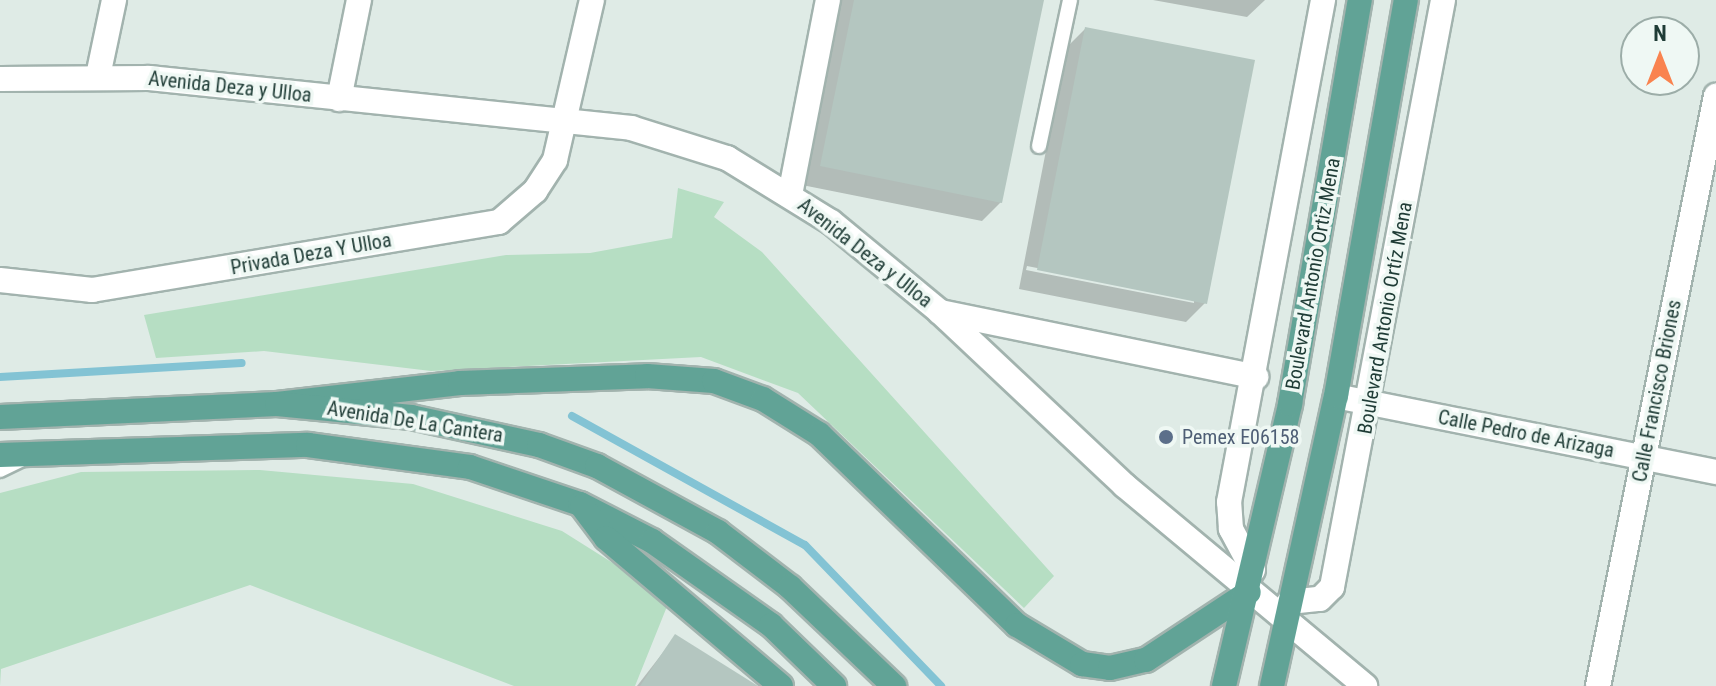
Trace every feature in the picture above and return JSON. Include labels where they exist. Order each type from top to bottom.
[{"type":"main road","name":"Boulevard Antonio Ortiz Mena","points":[[1224,686],[1251,581],[1314,283],[1360,0]]},
{"type":"main road","points":[[1272,686],[1336,396],[1406,0]]},
{"type":"main road","points":[[277,404],[460,383],[647,376],[714,381],[763,399],[819,434],[1017,625],[1082,664],[1146,660],[1251,581]]},
{"type":"main road","name":"Avenida De La Cantera","points":[[0,417],[277,404],[481,429],[597,466],[718,532],[790,587],[894,686]]},
{"type":"main road","name":"Avenida De La Cantera","points":[[0,455],[221,445],[385,450],[470,467],[580,504],[711,579],[834,686]]},
{"type":"main road","points":[[580,504],[606,538],[781,686]]},
{"type":"street","points":[[98,76],[114,0]]},
{"type":"street","points":[[339,99],[359,0]]},
{"type":"street","name":"Privada Deza Y Ulloa","points":[[0,280],[92,290],[475,230],[499,222],[535,191],[555,160],[592,0]]},
{"type":"street","points":[[790,195],[828,0]]},
{"type":"street","points":[[1251,581],[1229,518],[1323,0]]},
{"type":"street","name":"Boulevard Antonio Ortíz Mena","points":[[1286,612],[1330,592],[1370,403],[1443,0]]},
{"type":"street","name":"Avenida Deza y Ulloa","points":[[0,79],[98,76],[566,121],[677,138],[790,195],[940,312],[1251,581],[1365,686]]},
{"type":"street","name":"Calle Francisco Briones","points":[[1598,686],[1716,96]]},
{"type":"street","points":[[940,312],[1256,377]]},
{"type":"street","name":"Calle Pedro de Arizaga","points":[[1336,396],[1716,472]]},
{"type":"lane","points":[[1039,146],[1070,0]]},
{"type":"lane","points":[[0,470],[34,454]]},
{"type":"green space","points":[[678,188],[724,202],[714,217],[762,252],[1054,576],[1024,608],[798,393],[701,357],[431,371],[264,351],[156,358],[144,315],[506,255],[590,253],[672,238]]},
{"type":"green space","points":[[260,470],[413,484],[562,531],[670,599],[635,686],[514,686],[250,585],[1,669],[0,686],[0,493],[81,472]]},
{"type":"building","points":[[854,0],[1044,0],[1002,203],[820,166]]},
{"type":"building","points":[[1085,27],[1255,60],[1207,304],[1037,270]]},
{"type":"building","points":[[675,634],[758,686],[640,686]]},
{"type":"waterway","points":[[0,377],[242,363]]},
{"type":"waterway","points":[[572,416],[805,545],[941,686]]},
{"type":"place","name":"Pemex E06158","points":[[1166,437]]}]
